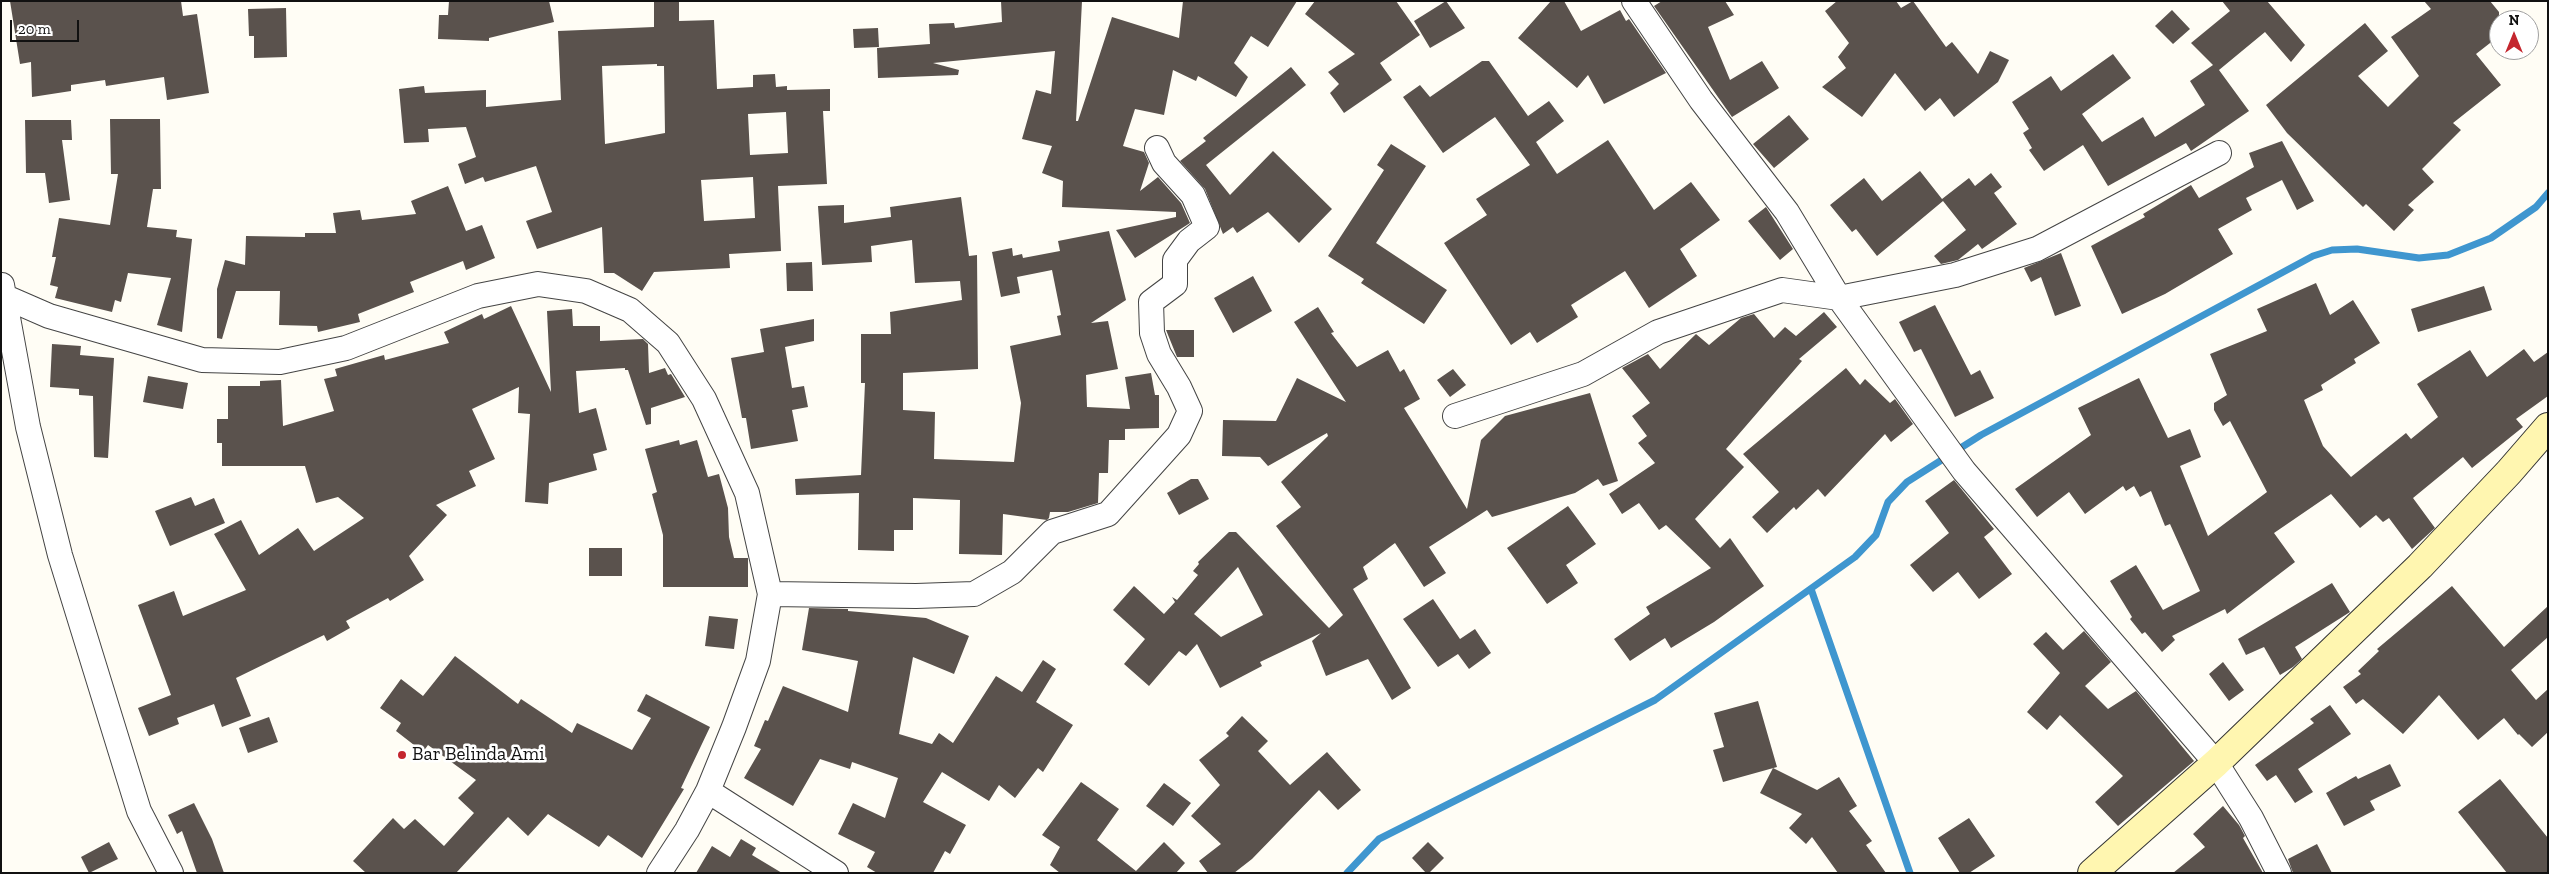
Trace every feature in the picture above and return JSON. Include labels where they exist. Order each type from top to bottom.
[{"type":"street","points":[[1634,1],[1701,100],[1786,212],[1839,298],[1964,471],[2216,763],[2251,818],[2279,873]]},
{"type":"street","points":[[770,594],[974,594],[1012,572],[1052,532],[1108,514],[1179,435],[1190,411],[1157,347],[1152,333],[1152,302],[1175,284],[1175,260],[1189,241],[1208,228],[1193,195],[1164,163],[1157,148]]},
{"type":"street","points":[[1456,416],[1583,374],[1658,332],[1782,290],[1839,298],[1955,275],[2037,250],[2218,152]]},
{"type":"street","points":[[2,289],[49,316],[202,360],[280,362],[346,348],[478,296],[538,284],[586,291],[630,310],[668,343],[704,399],[747,493],[770,594],[758,661],[708,791],[687,830],[659,873]]},
{"type":"street","points":[[2,289],[28,427],[60,555],[139,811],[171,873]]},
{"type":"street","points":[[2092,873],[2216,763],[2420,566],[2509,472],[2548,427]]},
{"type":"street","points":[[708,791],[836,873]]},
{"type":"building","points":[[10,1],[181,1],[183,16],[197,14],[209,93],[167,100],[164,77],[106,86],[105,80],[71,85],[71,91],[32,97],[31,62],[20,64]]},
{"type":"building","points":[[449,1],[549,1],[554,22],[489,38],[489,41],[438,39],[439,15],[448,15]]},
{"type":"building","points":[[654,1],[679,1],[679,21],[714,20],[717,89],[753,87],[753,75],[775,74],[776,87],[787,86],[787,90],[830,89],[830,111],[823,111],[827,184],[778,186],[781,251],[729,254],[730,268],[654,272],[642,291],[614,273],[604,273],[602,227],[537,249],[526,221],[552,212],[536,166],[485,182],[483,177],[465,184],[458,164],[476,157],[466,127],[428,129],[429,142],[404,143],[399,89],[424,86],[425,93],[486,90],[486,107],[561,100],[558,31],[654,27]],"holes":[[[657,64],[657,66],[664,66],[665,133],[605,144],[602,66]],[[786,112],[788,153],[750,155],[748,114]],[[753,177],[755,218],[704,221],[701,180]]]},
{"type":"building","points":[[1001,1],[1082,1],[1076,121],[1078,121],[1112,17],[1179,38],[1183,1],[1297,1],[1268,47],[1251,36],[1234,63],[1248,77],[1236,97],[1198,76],[1196,81],[1173,70],[1164,115],[1135,109],[1123,146],[1144,152],[1149,163],[1140,191],[1158,177],[1181,203],[1190,223],[1135,258],[1116,230],[1176,217],[1176,212],[1062,207],[1063,181],[1042,173],[1052,146],[1022,139],[1036,90],[1051,94],[1055,51],[933,63],[959,70],[958,75],[878,78],[877,48],[930,44],[929,24],[954,23],[955,28],[1002,22]]},
{"type":"building","points":[[1315,1],[1396,1],[1420,35],[1380,63],[1392,80],[1344,113],[1330,93],[1339,84],[1328,72],[1355,54],[1305,14]]},
{"type":"building","points":[[1446,1],[1465,28],[1430,48],[1414,21]]},
{"type":"building","points":[[1551,1],[1564,1],[1581,31],[1620,10],[1626,21],[1629,19],[1666,73],[1604,104],[1588,75],[1577,88],[1518,38]]},
{"type":"building","points":[[1662,1],[1725,1],[1734,15],[1708,27],[1730,80],[1762,61],[1779,88],[1732,117],[1654,6]]},
{"type":"building","points":[[1837,1],[1896,1],[1901,8],[1913,1],[1946,47],[1952,42],[1978,74],[1990,51],[2009,60],[1998,82],[1954,117],[1940,98],[1925,111],[1895,73],[1862,117],[1822,87],[1846,68],[1838,57],[1849,43],[1825,11]]},
{"type":"building","points":[[2222,1],[2267,1],[2305,45],[2291,62],[2265,32],[2219,70],[2249,111],[2191,151],[2186,143],[2108,186],[2083,145],[2044,171],[2029,150],[2032,148],[2023,133],[2029,129],[2012,102],[2051,76],[2061,91],[2113,54],[2131,78],[2082,114],[2102,142],[2143,117],[2155,137],[2205,105],[2190,81],[2213,65],[2191,43],[2230,11]]},
{"type":"building","points":[[2424,1],[2490,1],[2497,10],[2489,10],[2489,44],[2476,54],[2501,85],[2453,123],[2461,130],[2422,169],[2434,182],[2408,205],[2414,210],[2394,231],[2366,204],[2363,207],[2287,133],[2266,105],[2365,23],[2388,51],[2358,76],[2388,107],[2419,76],[2391,37],[2431,9]]},
{"type":"building","points":[[286,8],[287,57],[254,58],[254,36],[249,36],[248,9]]},
{"type":"building","points":[[2172,10],[2190,29],[2173,44],[2155,26]]},
{"type":"building","points":[[878,28],[879,47],[854,48],[853,29]]},
{"type":"building","points":[[1482,61],[1489,61],[1528,116],[1549,101],[1564,121],[1536,142],[1557,174],[1608,140],[1654,210],[1691,182],[1720,220],[1680,249],[1697,276],[1649,308],[1625,271],[1571,305],[1578,317],[1537,343],[1530,332],[1511,345],[1444,243],[1487,215],[1476,199],[1530,165],[1495,117],[1443,153],[1403,97],[1420,85],[1430,97]]},
{"type":"building","points":[[1291,67],[1306,85],[1206,165],[1230,195],[1273,151],[1332,209],[1299,243],[1268,212],[1237,233],[1233,227],[1223,234],[1205,189],[1180,161],[1206,141],[1203,138]]},
{"type":"building","points":[[1789,115],[1809,139],[1774,168],[1753,144]]},
{"type":"building","points":[[110,119],[160,119],[161,189],[153,189],[147,227],[177,230],[176,237],[192,239],[182,332],[157,325],[171,278],[128,273],[121,302],[115,300],[112,312],[55,298],[58,287],[50,285],[56,257],[52,257],[59,218],[110,225],[118,174],[111,174]]},
{"type":"building","points":[[25,120],[71,120],[72,140],[62,140],[70,200],[49,203],[45,173],[26,173]]},
{"type":"building","points":[[2282,141],[2314,201],[2297,210],[2282,180],[2246,198],[2252,210],[2218,229],[2233,254],[2165,294],[2122,314],[2091,246],[2145,217],[2143,214],[2191,185],[2199,198],[2254,167],[2249,153]]},
{"type":"building","points":[[1391,144],[1426,166],[1376,243],[1447,290],[1424,324],[1361,283],[1364,279],[1328,256],[1384,170],[1377,165]]},
{"type":"building","points":[[1920,171],[1942,199],[1969,178],[1975,186],[1991,173],[2002,187],[1994,193],[2017,224],[1982,249],[1978,244],[1958,260],[1941,264],[1934,256],[1966,230],[1943,201],[1877,256],[1856,229],[1852,232],[1830,205],[1864,178],[1882,201]]},
{"type":"building","points":[[448,186],[466,231],[482,225],[495,258],[466,270],[463,261],[410,282],[414,292],[358,314],[360,322],[318,332],[317,326],[279,325],[280,291],[236,291],[222,339],[217,338],[217,289],[225,260],[245,265],[246,236],[305,237],[305,233],[336,233],[333,213],[360,210],[362,220],[416,214],[411,201]]},
{"type":"building","points":[[961,197],[969,256],[977,255],[978,369],[903,373],[903,410],[935,412],[934,459],[1014,462],[1021,403],[1010,346],[1061,335],[1057,316],[1061,315],[1052,270],[1017,277],[1020,293],[1001,297],[992,252],[1012,248],[1013,256],[1022,254],[1023,258],[1060,251],[1058,241],[1109,231],[1126,300],[1091,323],[1108,321],[1118,369],[1086,375],[1087,407],[1130,409],[1125,377],[1151,373],[1155,395],[1159,395],[1159,428],[1125,429],[1125,440],[1109,440],[1108,473],[1099,473],[1098,503],[1068,512],[1050,512],[1047,520],[1003,514],[1002,555],[959,554],[960,500],[913,498],[913,530],[894,530],[894,551],[858,550],[859,493],[796,495],[795,479],[861,475],[865,383],[861,383],[861,334],[891,334],[890,312],[962,300],[960,281],[915,283],[912,240],[871,246],[872,262],[822,265],[818,206],[844,205],[844,223],[891,217],[890,207]]},
{"type":"building","points":[[1766,207],[1793,249],[1780,260],[1748,221]]},
{"type":"building","points":[[2061,253],[2081,306],[2055,316],[2041,277],[2031,282],[2024,268]]},
{"type":"building","points":[[812,262],[813,291],[787,291],[786,263]]},
{"type":"building","points":[[1253,276],[1272,311],[1233,333],[1214,298]]},
{"type":"building","points":[[2316,283],[2330,315],[2353,300],[2380,343],[2354,359],[2356,363],[2321,385],[2323,390],[2304,400],[2323,446],[2351,477],[2406,433],[2411,439],[2438,417],[2417,384],[2470,350],[2487,377],[2524,349],[2534,362],[2548,352],[2548,396],[2516,419],[2523,427],[2472,468],[2463,457],[2413,498],[2435,528],[2412,549],[2389,518],[2383,522],[2376,515],[2360,528],[2331,494],[2274,533],[2295,562],[2227,614],[2225,609],[2172,636],[2175,640],[2162,652],[2145,632],[2142,634],[2130,619],[2132,617],[2110,581],[2136,565],[2163,610],[2200,591],[2170,524],[2165,526],[2151,491],[2140,497],[2134,486],[2126,491],[2123,486],[2085,514],[2069,492],[2037,517],[2015,489],[2091,435],[2078,408],[2139,378],[2168,438],[2190,429],[2201,457],[2180,466],[2208,536],[2267,492],[2230,421],[2223,426],[2214,410],[2214,403],[2227,395],[2210,354],[2267,331],[2257,309]]},
{"type":"building","points":[[2484,286],[2492,310],[2418,332],[2411,309]]},
{"type":"building","points":[[1935,305],[1971,375],[1980,370],[1994,398],[1955,417],[1921,349],[1914,352],[1899,322]]},
{"type":"building","points":[[511,306],[551,392],[547,311],[572,309],[573,326],[600,326],[600,341],[643,339],[648,344],[649,373],[665,368],[668,375],[671,374],[685,397],[651,408],[651,424],[646,425],[628,370],[625,370],[625,368],[576,371],[579,413],[596,408],[607,450],[593,454],[597,470],[549,483],[548,504],[525,502],[530,414],[518,413],[519,387],[472,409],[495,459],[469,471],[476,486],[436,505],[447,515],[409,556],[424,580],[390,601],[388,598],[346,621],[350,628],[327,641],[324,635],[236,678],[251,716],[222,727],[214,704],[177,718],[179,724],[149,736],[138,708],[171,695],[138,605],[174,591],[183,616],[246,590],[214,534],[241,520],[259,555],[298,528],[314,551],[364,518],[338,497],[316,503],[305,466],[222,466],[222,443],[217,443],[217,419],[228,419],[228,386],[260,386],[260,381],[281,380],[283,426],[334,411],[324,379],[337,376],[335,369],[384,355],[385,360],[449,343],[444,332],[482,314],[484,319]]},
{"type":"building","points":[[1318,307],[1334,332],[1331,333],[1357,367],[1388,350],[1400,372],[1404,369],[1420,399],[1404,408],[1467,509],[1481,440],[1505,416],[1590,393],[1618,481],[1603,486],[1598,479],[1575,493],[1492,517],[1487,510],[1429,547],[1446,573],[1424,587],[1395,543],[1363,567],[1368,579],[1353,589],[1411,688],[1392,700],[1368,659],[1326,676],[1312,641],[1321,633],[1260,662],[1262,666],[1220,688],[1197,644],[1186,656],[1179,651],[1149,686],[1124,664],[1145,639],[1113,610],[1134,586],[1164,614],[1175,602],[1172,597],[1177,600],[1198,575],[1193,571],[1199,564],[1198,562],[1229,532],[1236,532],[1329,628],[1343,615],[1276,526],[1301,507],[1281,482],[1328,436],[1327,433],[1268,466],[1260,457],[1222,456],[1223,420],[1276,421],[1297,378],[1346,402],[1294,322]],"holes":[[[1238,567],[1263,615],[1221,637],[1194,614]]]},
{"type":"building","points":[[1824,312],[1837,327],[1799,359],[1802,361],[1726,449],[1744,467],[1695,519],[1720,548],[1730,538],[1764,586],[1714,622],[1671,648],[1665,638],[1630,661],[1614,639],[1650,614],[1646,607],[1711,568],[1666,525],[1659,530],[1639,503],[1622,514],[1609,494],[1655,463],[1638,443],[1647,436],[1632,416],[1650,403],[1622,368],[1648,354],[1660,369],[1696,334],[1709,345],[1741,318],[1754,314],[1774,338],[1785,327],[1796,336]]},
{"type":"building","points":[[814,319],[814,341],[785,347],[792,388],[804,386],[808,407],[792,410],[798,441],[751,449],[746,418],[742,418],[731,358],[764,352],[760,329]]},
{"type":"building","points":[[1166,330],[1194,330],[1194,357],[1177,357]]},
{"type":"building","points":[[52,344],[81,346],[80,355],[114,358],[108,458],[94,457],[93,396],[79,395],[79,389],[50,387]]},
{"type":"building","points":[[1846,368],[1860,385],[1865,379],[1890,403],[1895,399],[1913,424],[1891,442],[1885,434],[1825,497],[1818,489],[1796,510],[1794,507],[1767,533],[1752,517],[1779,492],[1743,454]]},
{"type":"building","points":[[1453,369],[1466,385],[1450,397],[1437,380]]},
{"type":"building","points":[[148,376],[188,383],[183,409],[143,402]]},
{"type":"building","points":[[679,440],[680,445],[697,440],[708,477],[719,474],[728,508],[729,537],[734,558],[748,558],[748,587],[663,587],[663,535],[652,494],[657,492],[645,449]]},
{"type":"building","points":[[1191,479],[1198,479],[1209,499],[1179,515],[1167,493]]},
{"type":"building","points":[[1954,480],[1994,529],[1984,537],[2012,574],[1979,599],[1958,572],[1933,592],[1910,565],[1949,533],[1925,501]]},
{"type":"building","points":[[191,497],[195,506],[214,498],[225,523],[170,546],[155,511]]},
{"type":"building","points":[[1568,506],[1596,544],[1566,565],[1578,583],[1547,604],[1507,548]]},
{"type":"building","points":[[589,548],[622,548],[622,576],[589,576]]},
{"type":"building","points":[[2332,583],[2350,612],[2295,647],[2302,659],[2293,667],[2280,675],[2264,647],[2246,655],[2238,639]]},
{"type":"building","points":[[2452,586],[2504,647],[2548,606],[2548,637],[2511,670],[2536,700],[2548,689],[2548,732],[2532,747],[2518,735],[2504,718],[2478,740],[2439,695],[2403,734],[2363,699],[2356,704],[2343,687],[2361,674],[2358,671],[2379,651],[2377,649]]},
{"type":"building","points":[[1433,599],[1460,639],[1475,629],[1491,653],[1469,669],[1458,654],[1438,667],[1403,619]]},
{"type":"building","points":[[809,608],[848,609],[848,611],[926,618],[969,636],[954,674],[913,657],[899,734],[932,744],[939,733],[953,743],[996,676],[1022,692],[1043,660],[1056,669],[1036,702],[1073,725],[1043,772],[1038,768],[1015,798],[999,785],[989,801],[942,772],[923,802],[966,825],[950,854],[945,851],[933,873],[877,873],[867,867],[875,852],[838,834],[853,803],[885,818],[898,778],[852,762],[850,769],[820,759],[793,806],[744,778],[761,749],[754,746],[765,720],[768,721],[783,686],[848,712],[858,661],[802,650]]},
{"type":"building","points":[[709,616],[738,619],[734,649],[705,646]]},
{"type":"building","points":[[2084,631],[2111,662],[2085,686],[2108,709],[2136,691],[2194,761],[2118,826],[2095,802],[2123,776],[2060,715],[2047,730],[2027,712],[2060,673],[2033,644],[2046,632],[2063,650]]},
{"type":"building","points":[[455,656],[518,704],[521,699],[572,733],[577,723],[632,750],[651,718],[637,711],[646,694],[710,727],[681,788],[684,789],[642,858],[608,835],[599,847],[548,814],[528,836],[508,817],[456,873],[366,873],[353,861],[393,818],[404,829],[415,819],[444,846],[474,813],[458,798],[476,780],[428,745],[423,752],[396,731],[401,723],[380,708],[401,679],[423,696]]},
{"type":"building","points":[[2223,662],[2244,690],[2229,701],[2209,674]]},
{"type":"building","points":[[1758,701],[1777,767],[1723,782],[1713,750],[1724,747],[1714,713]]},
{"type":"building","points":[[2330,705],[2351,734],[2298,769],[2313,792],[2295,803],[2276,775],[2267,781],[2255,765],[2314,723],[2310,719]]},
{"type":"building","points":[[1242,716],[1268,741],[1258,751],[1290,785],[1327,752],[1361,790],[1338,810],[1319,790],[1252,859],[1234,873],[1208,873],[1199,861],[1221,844],[1191,816],[1220,785],[1199,760],[1229,736],[1226,733]]},
{"type":"building","points":[[269,717],[278,742],[248,753],[239,728]]},
{"type":"building","points":[[2390,764],[2401,786],[2370,801],[2375,810],[2344,826],[2326,793],[2356,776],[2358,779]]},
{"type":"building","points":[[1773,768],[1817,790],[1839,777],[1857,806],[1849,811],[1872,841],[1866,845],[1886,873],[1838,873],[1812,837],[1806,844],[1789,828],[1802,814],[1760,793]]},
{"type":"building","points":[[2500,779],[2548,838],[2548,873],[2507,873],[2458,812]]},
{"type":"building","points":[[1081,782],[1119,809],[1097,840],[1136,871],[1164,842],[1185,863],[1176,873],[1060,873],[1050,865],[1060,847],[1042,835]]},
{"type":"building","points":[[1164,783],[1191,803],[1173,826],[1146,806]]},
{"type":"building","points":[[194,803],[212,839],[224,873],[197,873],[182,831],[177,834],[168,815]]},
{"type":"building","points":[[2223,806],[2239,825],[2245,836],[2243,838],[2263,873],[2173,873],[2205,847],[2193,834]]},
{"type":"building","points":[[1969,818],[1995,856],[1969,873],[1960,873],[1938,838]]},
{"type":"building","points":[[741,839],[756,848],[752,855],[782,873],[696,873],[712,846],[730,857]]},
{"type":"building","points":[[109,842],[118,859],[89,873],[81,857]]},
{"type":"building","points":[[1428,842],[1444,858],[1429,873],[1426,873],[1412,858]]},
{"type":"building","points":[[2317,844],[2332,873],[2293,873],[2288,859]]},
{"type":"waterway","points":[[1347,873],[1379,839],[1655,700],[1855,557],[1876,535],[1888,502],[1907,482],[1981,435],[2313,256],[2332,250],[2357,249],[2419,258],[2448,255],[2491,238],[2536,207],[2548,193]]},
{"type":"waterway","points":[[1811,589],[1910,873]]},
{"type":"place","name":"Bar Belinda Ami","points":[[402,755]]}]
